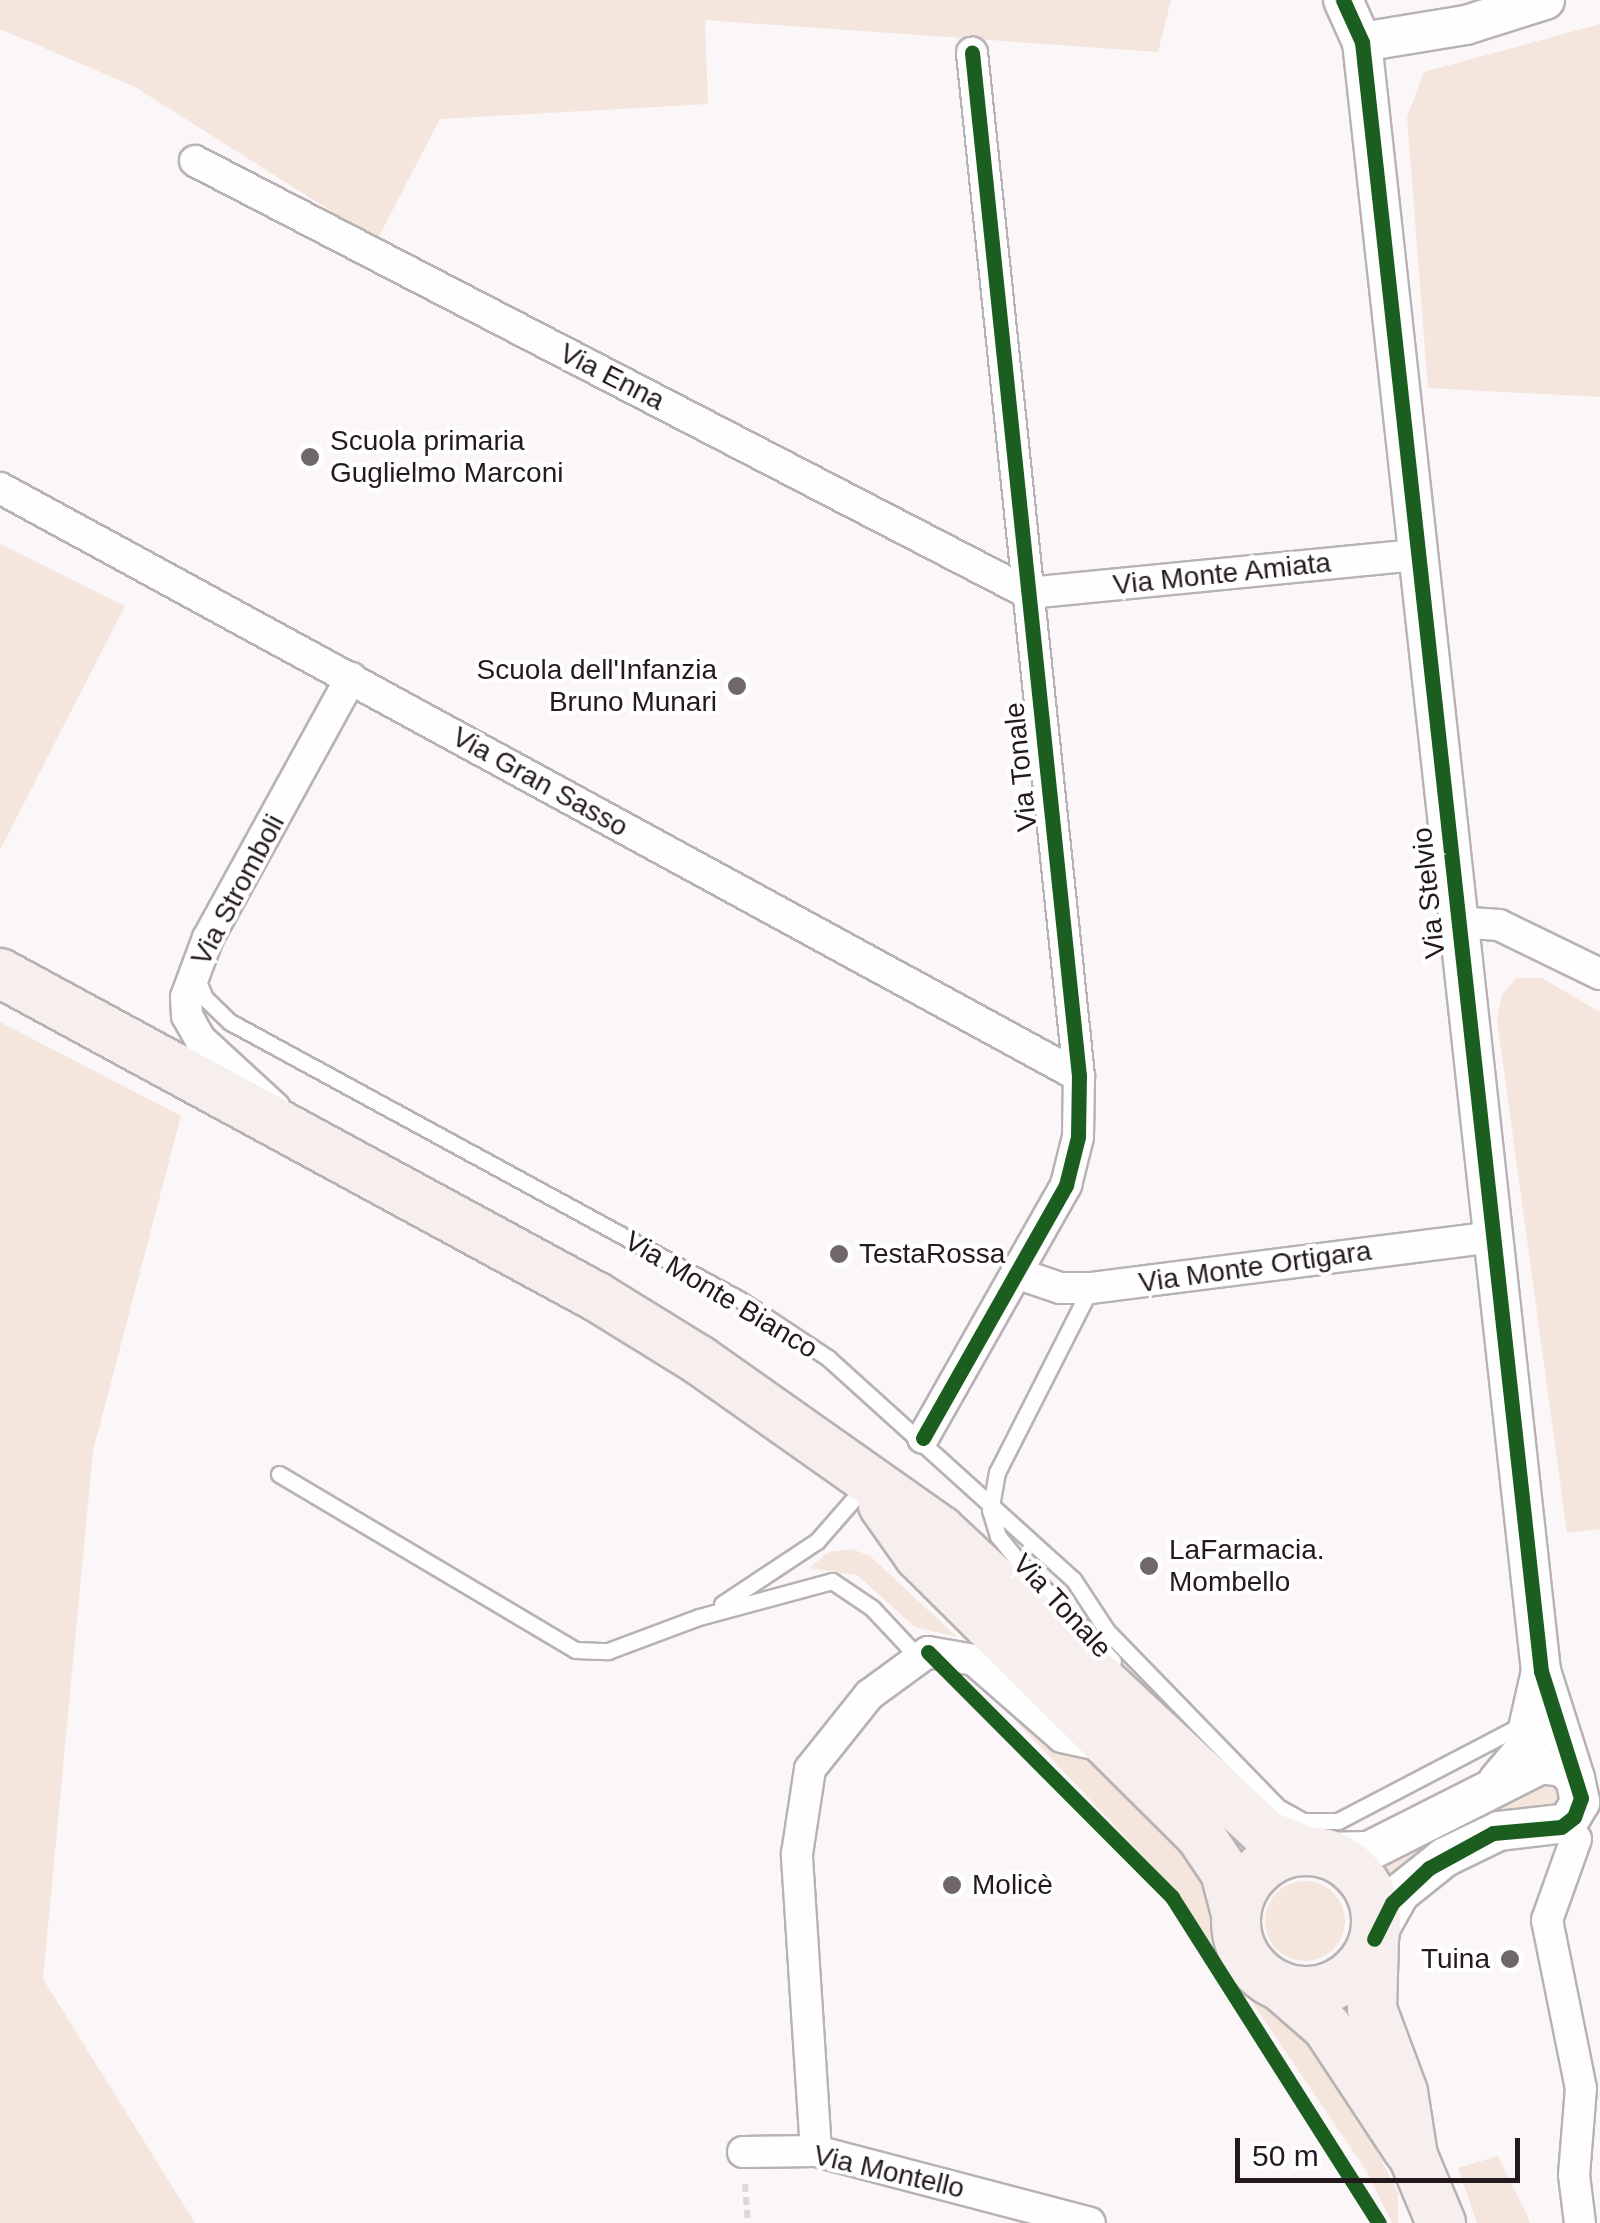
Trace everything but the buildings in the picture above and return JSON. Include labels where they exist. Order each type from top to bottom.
[{"type":"main road","points":[[0,973],[597,1297],[794,1424],[867,1483],[966,1550],[1267,1835],[1346,1864],[1366,1885],[1376,1912],[1370,2001],[1403,2092],[1417,2166]]},
{"type":"main road","points":[[867,1483],[920,1556],[1200,1835],[1225,1872],[1246,1957],[1327,2026],[1417,2166],[1441,2223]]},
{"type":"main road","points":[[1236,1914],[1254,1873],[1278,1857],[1313,1852]]},
{"type":"main road","points":[[1280,1986],[1309,1991],[1338,1983],[1361,1965],[1374,1940]]},
{"type":"street","name":"Via Stelvio","points":[[1343,0],[1362,42],[1540,1670],[1588,1787]]},
{"type":"street","points":[[1362,42],[1466,25],[1546,0]]},
{"type":"street","name":"Via Tonale","points":[[922,1438],[1020,1274],[1066,1185],[1078,1137],[1079,1076],[972,53]]},
{"type":"street","name":"Via Enna","points":[[195,161],[1028,593]]},
{"type":"street","name":"Via Gran Sasso","points":[[0,488],[1079,1076]]},
{"type":"street","name":"Via Monte Amiata","points":[[1028,593],[1416,556]]},
{"type":"street","name":"Via Stromboli","points":[[298,1133],[200,1038],[187,1016],[194,973],[351,678]]},
{"type":"street","points":[[1457,922],[1499,925],[1600,974]]},
{"type":"street","name":"Via Monte Ortigara","points":[[1020,1274],[1060,1288],[1091,1288],[1492,1237]]},
{"type":"street","points":[[816,2150],[797,1854],[800,1805],[810,1769],[844,1724],[917,1656],[952,1653],[974,1660],[1062,1737],[1113,1749]]},
{"type":"street","name":"Via Stelvio","points":[[1480,1793],[1516,1764],[1531,1720],[1540,1670]]},
{"type":"street","points":[[1313,1852],[1369,1851],[1540,1764],[1560,1766],[1588,1787],[1574,1818],[1573,1839],[1547,1920],[1581,2088],[1574,2175],[1580,2223]]},
{"type":"street","points":[[1374,1940],[1400,1893],[1437,1862],[1500,1831],[1573,1839]]},
{"type":"street","name":"Via Montello","points":[[743,2152],[816,2150],[1090,2223]]},
{"type":"street","points":[[1414,2223],[1417,2166]]},
{"type":"lane","name":"Via Monte Bianco","points":[[194,973],[205,998],[230,1022],[739,1299],[828,1358],[922,1438],[990,1510],[1073,1579],[1107,1631],[1278,1806],[1303,1820],[1338,1820],[1531,1720]]},
{"type":"lane","points":[[990,1510],[997,1472],[1091,1288]]},
{"type":"lane","points":[[279,1474],[575,1650],[608,1652],[699,1617],[832,1581],[872,1608],[917,1656]]},
{"type":"lane","points":[[699,1617],[817,1542],[867,1483]]},
{"type":"lane","name":"Via Tonale","points":[[990,1510],[1008,1548],[1210,1765],[1222,1794]]},
{"type":"shaded area","points":[[0,0],[1171,0],[1158,52],[705,20],[708,104],[440,119],[377,240],[135,87],[0,29]]},
{"type":"shaded area","points":[[1600,24],[1600,397],[1428,388],[1407,117],[1424,72]]},
{"type":"shaded area","points":[[0,544],[125,606],[0,850]]},
{"type":"shaded area","points":[[1516,978],[1542,978],[1600,1012],[1600,1529],[1567,1533],[1497,1020],[1502,995]]},
{"type":"shaded area","points":[[0,1022],[181,1116],[93,1451],[43,1979],[195,2223],[0,2223]]},
{"type":"shaded area","points":[[852,1549],[870,1556],[957,1637],[915,1627],[857,1575],[809,1568],[829,1552]]},
{"type":"shaded area","points":[[980,1683],[1048,1740],[1097,1763],[1185,1848],[1212,1891],[1223,1959],[1159,1873]]},
{"type":"shaded area","points":[[1544,1784],[1562,1785],[1566,1809],[1488,1816],[1413,1858],[1391,1879],[1383,1868]]},
{"type":"shaded area","points":[[1297,1881],[1313,1881],[1334,1892],[1345,1921],[1334,1950],[1313,1961],[1297,1961],[1283,1955],[1271,1943],[1265,1929],[1265,1913],[1271,1899],[1283,1887]]},
{"type":"shaded area","points":[[1246,1993],[1291,2015],[1329,2056],[1398,2193],[1398,2223],[1392,2223],[1367,2172]]},
{"type":"shaded area","points":[[1498,2156],[1530,2223],[1477,2223],[1458,2168]]},
{"type":"cycle path","points":[[1343,0],[1362,42],[1541,1671],[1581,1798],[1574,1817],[1561,1827],[1493,1833],[1429,1868],[1392,1903],[1374,1939]]},
{"type":"cycle path","points":[[923,1438],[1066,1185],[1078,1137],[1079,1076],[972,53]]},
{"type":"cycle path","points":[[928,1652],[1172,1897],[1379,2223]]},
{"type":"place","name":"Scuola primaria Guglielmo Marconi","points":[[310,457]]},
{"type":"place","name":"Scuola dell'Infanzia Bruno Munari","points":[[737,686]]},
{"type":"place","name":"TestaRossa","points":[[839,1254]]},
{"type":"place","name":"LaFarmacia. Mombello","points":[[1149,1566]]},
{"type":"place","name":"Molicè","points":[[952,1885]]},
{"type":"place","name":"Tuina","points":[[1510,1959]]}]
